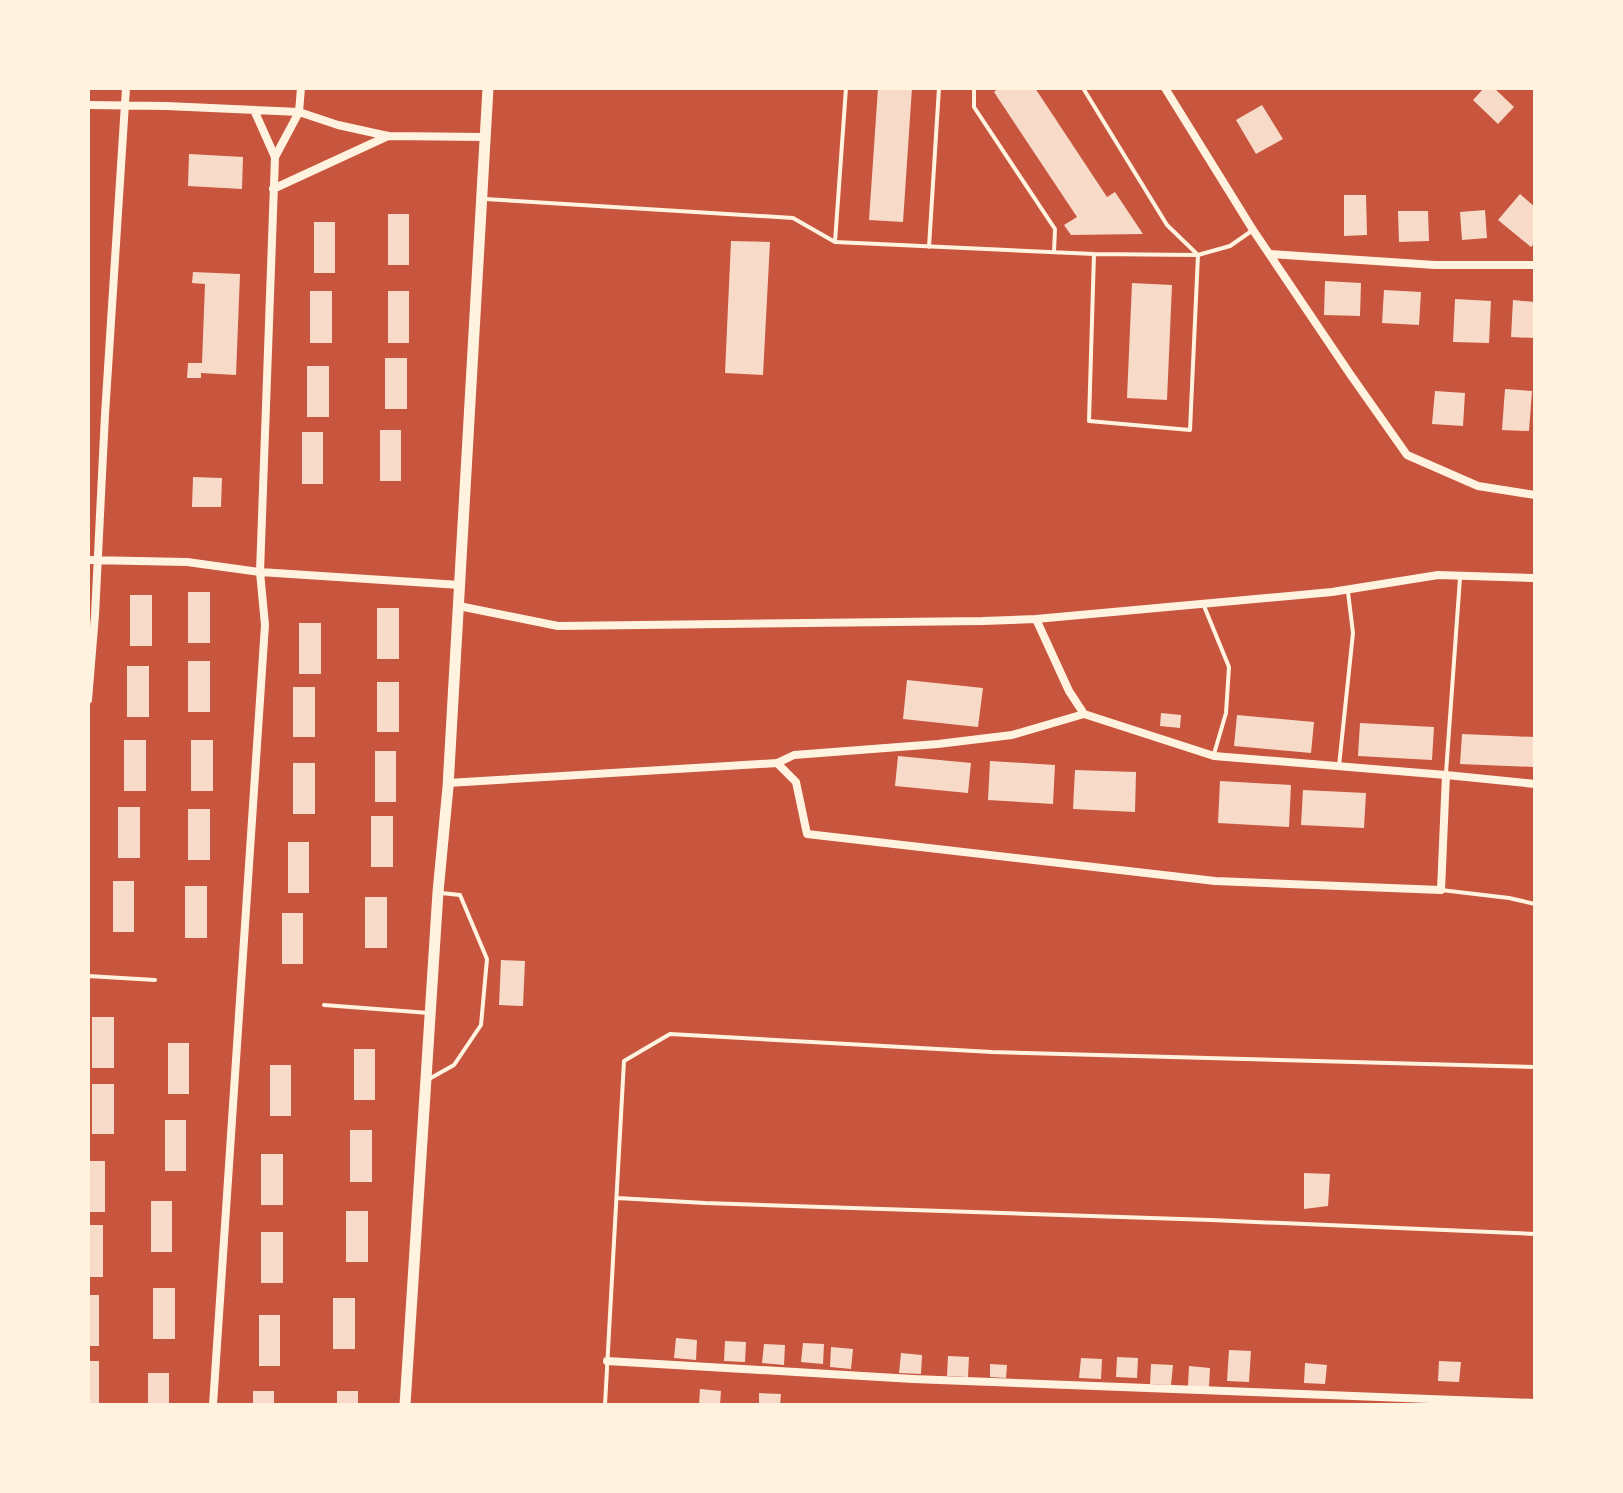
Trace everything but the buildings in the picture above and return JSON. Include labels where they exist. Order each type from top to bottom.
[{"type":"street","points":[[88,700],[95,615],[92,561],[126,88]]},
{"type":"street","points":[[213,1405],[265,625],[260,572],[275,157],[299,112],[301,88]]},
{"type":"street","points":[[405,1405],[438,892],[448,783],[488,88]]},
{"type":"street","points":[[1165,88],[1253,230],[1407,455],[1478,486],[1535,495]]},
{"type":"street","points":[[88,105],[299,112],[388,136],[485,137]]},
{"type":"street","points":[[254,110],[275,157]]},
{"type":"street","points":[[273,189],[388,136]]},
{"type":"street","points":[[1270,254],[1435,265],[1535,265]]},
{"type":"street","points":[[92,561],[187,562],[260,572],[460,585]]},
{"type":"street","points":[[459,606],[558,626],[1036,619],[1348,589],[1438,575],[1535,578]]},
{"type":"street","points":[[1036,619],[1069,691],[1084,714]]},
{"type":"street","points":[[448,783],[777,763],[794,755],[1012,735],[1084,714],[1214,756],[1535,784]]},
{"type":"street","points":[[777,763],[796,782],[807,834],[1215,881],[1441,890],[1446,775]]},
{"type":"street","points":[[607,1361],[913,1379],[1535,1403]]},
{"type":"lane","points":[[835,242],[846,88]]},
{"type":"lane","points":[[929,247],[939,88]]},
{"type":"lane","points":[[974,88],[974,107],[1055,229],[1054,252]]},
{"type":"lane","points":[[1083,88],[1167,225],[1198,255],[1190,430],[1089,421],[1094,254]]},
{"type":"lane","points":[[482,199],[793,218],[835,242],[1094,254],[1198,255],[1230,246],[1253,230]]},
{"type":"lane","points":[[1446,775],[1460,576]]},
{"type":"lane","points":[[1339,767],[1353,633],[1348,589]]},
{"type":"lane","points":[[1203,603],[1229,667],[1226,713],[1214,756]]},
{"type":"lane","points":[[1441,890],[1535,904]]},
{"type":"lane","points":[[427,1080],[454,1065],[481,1025],[487,959],[460,895],[438,892]]},
{"type":"lane","points":[[88,976],[155,980]]},
{"type":"lane","points":[[324,1005],[430,1013]]},
{"type":"lane","points":[[605,1405],[624,1061],[670,1034],[992,1052],[1535,1067]]},
{"type":"lane","points":[[617,1198],[1535,1234]]}]
